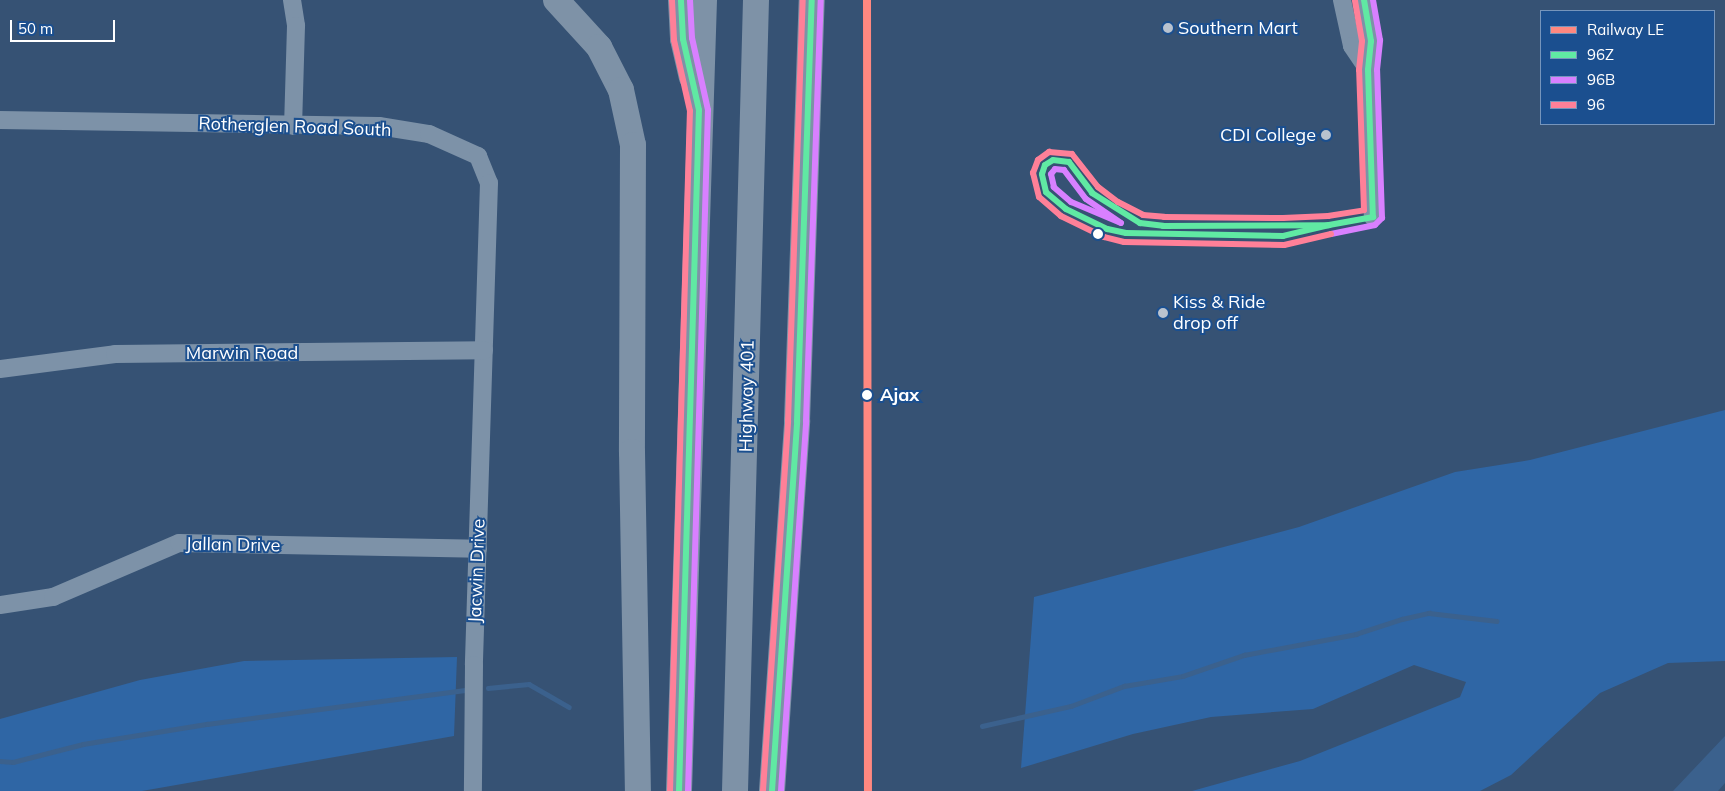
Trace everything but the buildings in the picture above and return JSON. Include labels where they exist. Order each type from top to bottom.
[{"type":"highway","points":[[556,0],[599,48],[622,90],[633,145],[632,452],[638,791]]},
{"type":"highway","points":[[681,0],[683,39],[699,110]]},
{"type":"highway","points":[[679,791],[699,110],[704,0]]},
{"type":"highway","name":"Highway 401","points":[[735,791],[756,0]]},
{"type":"highway","points":[[772,791],[797,421],[812,0]]},
{"type":"street","points":[[292,0],[296,26],[293,126]]},
{"type":"street","points":[[1342,0],[1352,46],[1368,70]]},
{"type":"street","points":[[1364,0],[1371,41],[1368,70],[1373,217]]},
{"type":"street","name":"Rotherglen Road South","points":[[0,120],[379,126],[421,133],[478,156],[489,184],[484,350]]},
{"type":"street","name":"Marwin Road","points":[[0,369],[115,354],[484,350]]},
{"type":"street","name":"Jacwin Drive","points":[[474,791],[484,350]]},
{"type":"street","name":"Jallan Drive","points":[[0,606],[53,597],[179,543],[478,549]]},
{"type":"shaded area","points":[[1725,410],[1725,661],[1668,663],[1600,693],[1511,775],[1480,791],[1192,791],[1300,761],[1460,697],[1466,682],[1414,665],[1313,709],[1211,717],[1133,734],[1021,768],[1034,597],[1299,527],[1455,472],[1530,460]]},
{"type":"shaded area","points":[[457,657],[454,736],[142,791],[0,791],[0,719],[140,680],[244,661]]},
{"type":"shaded area","points":[[1725,736],[1725,783],[1718,791],[1673,791]]},
{"type":"waterway","points":[[982,726],[1071,706],[1124,686],[1183,676],[1244,655],[1356,634],[1402,619],[1429,613],[1497,621]]},
{"type":"waterway","points":[[488,688],[529,684],[569,707]]},
{"type":"waterway","points":[[0,761],[13,762],[83,744],[207,724],[465,690]]},
{"type":"rail line","name":"LE","points":[[867,0],[868,791]]},
{"type":"transit line","name":"96","points":[[670,791],[690,111],[674,40],[672,0]]},
{"type":"transit line","name":"96Z","points":[[679,791],[699,110],[683,39],[681,0]]},
{"type":"transit line","name":"96B","points":[[688,791],[708,110],[692,38],[690,0]]},
{"type":"transit line","name":"96","points":[[763,790],[788,421],[803,0]]},
{"type":"transit line","name":"96Z","points":[[772,791],[797,421],[812,0]]},
{"type":"transit line","name":"96B","points":[[781,791],[806,421],[821,0]]},
{"type":"transit line","name":"96Z","points":[[1364,0],[1371,41],[1368,70],[1373,217]]},
{"type":"transit line","name":"96B","points":[[1331,234],[1375,225],[1382,218],[1377,70],[1380,40],[1373,0]]},
{"type":"transit line","name":"96","points":[[1331,234],[1284,245],[1124,242],[1104,237],[1061,216],[1039,197],[1033,173],[1038,160],[1049,152],[1072,154],[1098,187],[1118,202],[1143,215],[1164,217],[1283,218],[1328,216],[1364,210],[1359,70],[1362,41],[1355,1]]},
{"type":"transit line","name":"96Z","points":[[1053,160],[1069,162],[1092,193],[1140,223],[1163,226],[1329,225],[1283,236],[1126,233],[1107,229],[1066,209],[1046,192],[1042,174],[1045,165],[1053,160]]},
{"type":"transit line","name":"96B","points":[[1055,169],[1064,170],[1086,199],[1121,223],[1071,202],[1054,187],[1051,174],[1055,169]]},
{"type":"transit line","name":"96Z","points":[[1329,225],[1373,217]]},
{"type":"place","name":"Southern Mart","points":[[1168,28]]},
{"type":"place","name":"CDI College","points":[[1326,135]]},
{"type":"place","name":"Kiss & Ride drop off","points":[[1163,313]]},
{"type":"place","name":"Ajax","points":[[867,395]]}]
